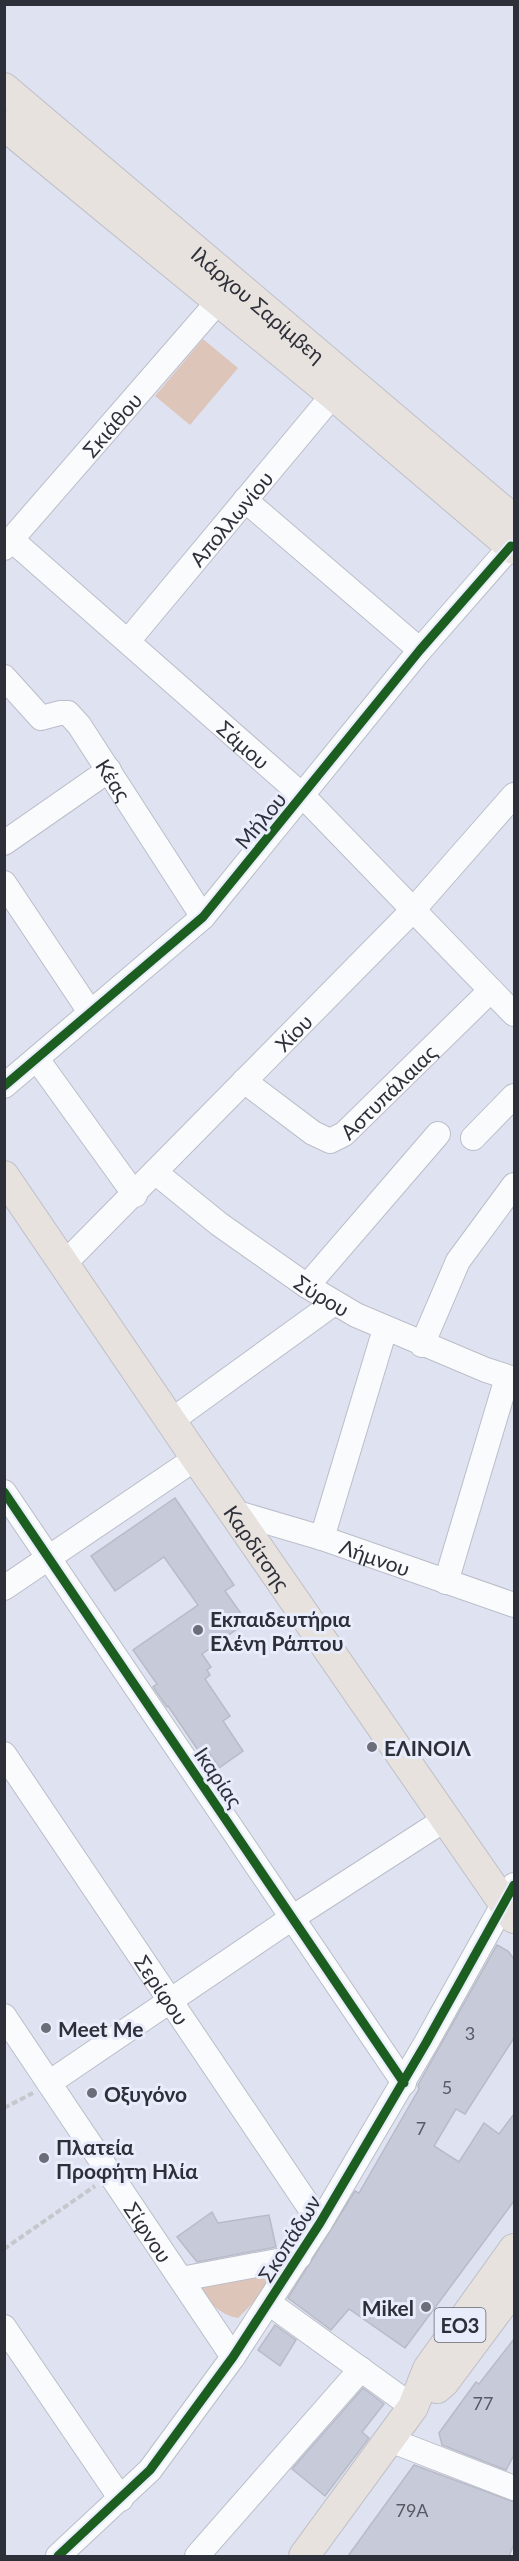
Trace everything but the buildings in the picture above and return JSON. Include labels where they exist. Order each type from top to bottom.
[{"type":"main road","name":"Ιλάρχου Σαρίμβεη","points":[[4,88],[227,291],[513,538]]},
{"type":"main road","name":"Ιλάρχου Σαρίμβεη","points":[[4,125],[227,291],[333,395],[513,538]]},
{"type":"main road","name":"Καρδίτσης","points":[[4,1176],[444,1820],[511,1903]]},
{"type":"main road","name":"ΕΟ3","points":[[304,2556],[413,2407],[428,2369],[514,2249]]},
{"type":"main road","name":"ΕΟ3","points":[[413,2407],[444,2382],[514,2288]]},
{"type":"street","name":"Σκιάθου","points":[[8,544],[227,291]]},
{"type":"street","name":"Απολλωνίου","points":[[128,641],[333,395]]},
{"type":"street","points":[[245,500],[420,650]]},
{"type":"street","name":"Μήλου","points":[[4,1086],[203,916],[513,538]]},
{"type":"street","name":"Σάμου","points":[[8,544],[128,641],[303,796],[514,1014]]},
{"type":"street","name":"Κέας","points":[[4,677],[41,718],[68,713],[79,725],[203,916]]},
{"type":"street","points":[[4,843],[109,771]]},
{"type":"street","name":"Χίου","points":[[64,1264],[135,1195],[509,811]]},
{"type":"street","points":[[4,883],[90,1012]]},
{"type":"street","name":"Αστυπάλαιας","points":[[244,1082],[313,1133],[330,1141],[344,1134],[491,990]]},
{"type":"street","points":[[38,1059],[135,1195]]},
{"type":"street","points":[[473,1138],[514,1096]]},
{"type":"street","points":[[307,1286],[438,1134]]},
{"type":"street","name":"Σύρου","points":[[155,1172],[219,1224],[334,1303],[385,1329],[511,1378]]},
{"type":"street","points":[[422,1344],[458,1261],[514,1185]]},
{"type":"street","points":[[171,1422],[334,1303]]},
{"type":"street","points":[[322,1539],[385,1329]]},
{"type":"street","points":[[446,1582],[511,1378]]},
{"type":"street","points":[[4,1588],[196,1458]]},
{"type":"street","name":"Ικαρίας","points":[[4,1492],[404,2083]]},
{"type":"street","name":"Λήμνου","points":[[234,1512],[322,1539],[514,1605]]},
{"type":"street","name":"Σερίφου","points":[[4,1754],[320,2223]]},
{"type":"street","points":[[49,2083],[292,1918],[444,1820]]},
{"type":"street","name":"Σκοπάδων","points":[[58,2556],[121,2499],[165,2451],[233,2357],[320,2223],[511,1903]]},
{"type":"street","name":"Σίφνου","points":[[4,2016],[233,2357]]},
{"type":"street","name":"Σκοπάδων","points":[[181,2279],[299,2257]]},
{"type":"street","points":[[269,2303],[413,2407]]},
{"type":"street","points":[[4,2327],[121,2499]]},
{"type":"street","points":[[197,2556],[361,2369]]},
{"type":"street","points":[[390,2440],[513,2484]]},
{"type":"path","points":[[4,2108],[49,2083]]},
{"type":"path","points":[[4,2249],[111,2175]]},
{"type":"shaded area","points":[[203,339],[238,368],[190,425],[155,396]]},
{"type":"shaded area","points":[[276,2269],[254,2302],[238,2318],[219,2310],[198,2284]]},
{"type":"cycle path","points":[[4,1086],[203,917],[420,650],[511,546]]},
{"type":"cycle path","points":[[4,1492],[404,2083]]},
{"type":"cycle path","points":[[58,2556],[150,2470],[233,2357],[320,2223],[426,2043],[514,1885]]},
{"type":"place","name":"Εκπαιδευτήρια Ελένη Ράπτου","points":[[198,1630]]},
{"type":"place","name":"ΕΛΙΝΟΙΛ","points":[[372,1747]]},
{"type":"place","name":"Meet Me","points":[[46,2028]]},
{"type":"place","name":"Οξυγόνο","points":[[92,2093]]},
{"type":"place","name":"Πλατεία Προφήτη Ηλία","points":[[44,2158]]},
{"type":"place","name":"Mikel","points":[[426,2307]]}]
